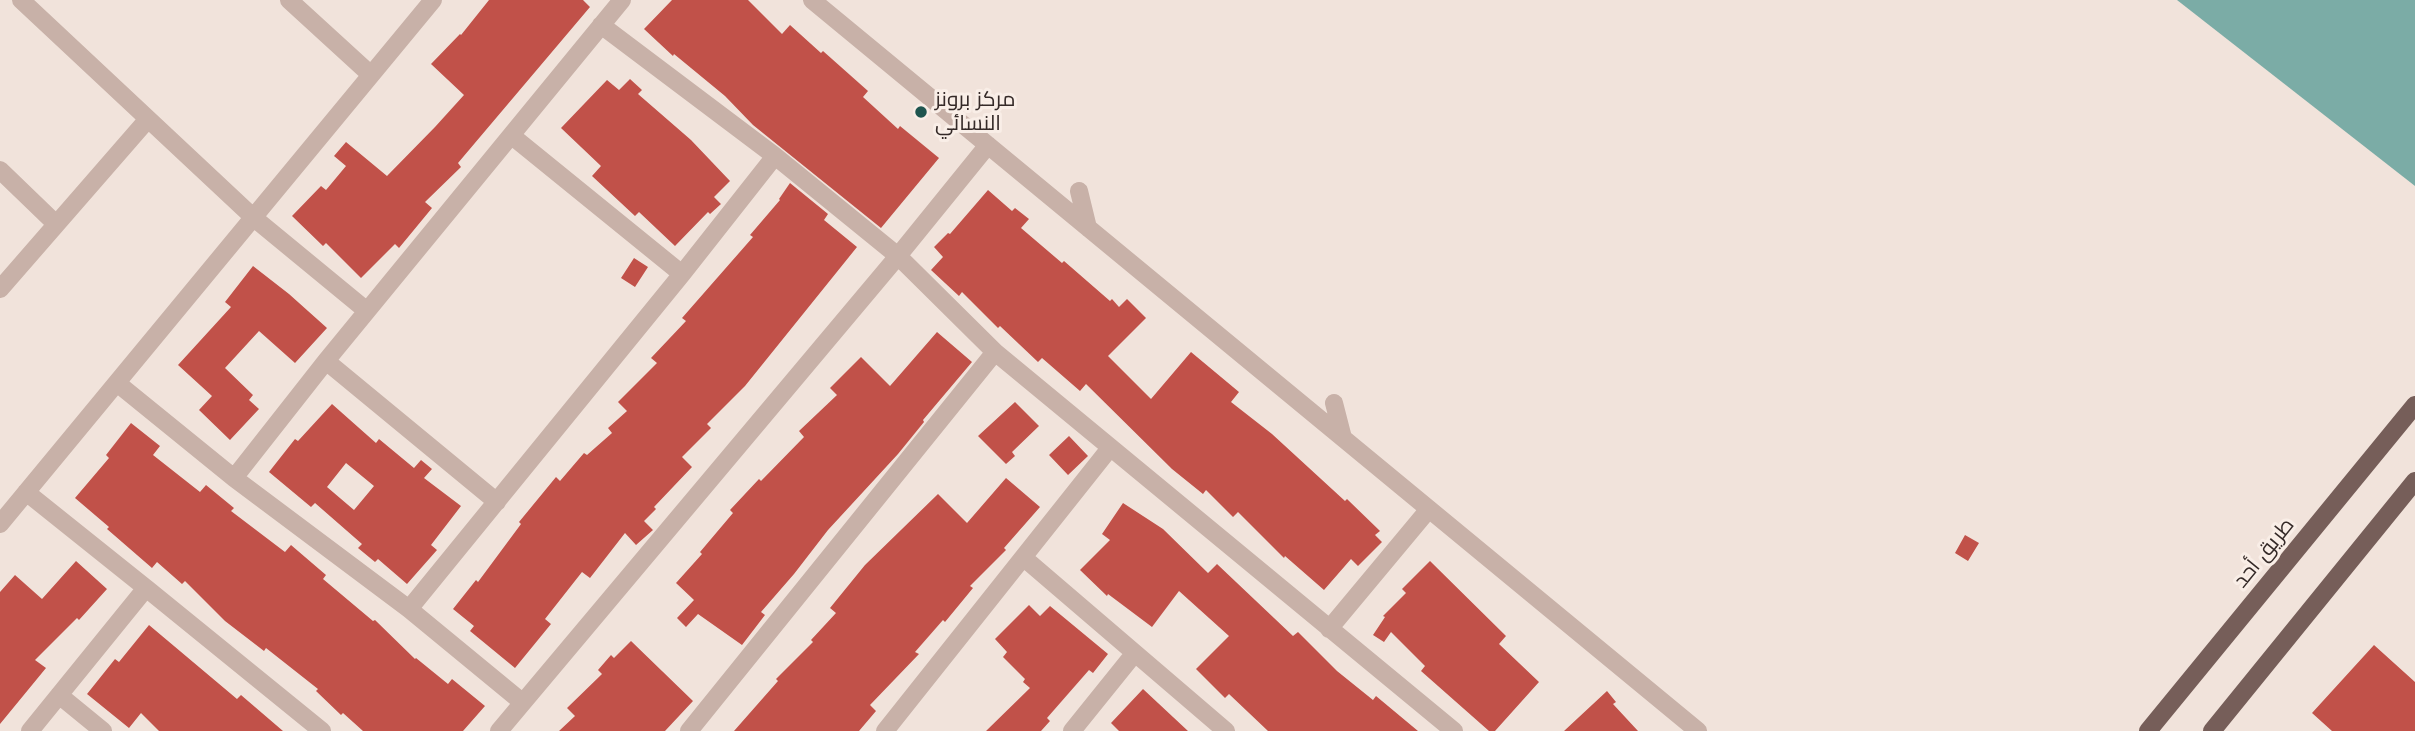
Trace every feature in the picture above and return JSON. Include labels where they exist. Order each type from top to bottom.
[{"type":"main road","name":"طريق أحد","points":[[2147,731],[2415,405]]},
{"type":"main road","points":[[2211,731],[2414,482]]},
{"type":"street","points":[[21,0],[254,218],[367,312]]},
{"type":"street","points":[[289,0],[371,75]]},
{"type":"street","points":[[0,524],[433,0]]},
{"type":"street","points":[[233,478],[622,0]]},
{"type":"street","points":[[812,0],[1698,731]]},
{"type":"street","points":[[601,25],[775,156],[898,257],[996,352],[1454,731]]},
{"type":"street","points":[[0,289],[148,119]]},
{"type":"street","points":[[512,136],[682,274]]},
{"type":"street","points":[[499,731],[898,257],[988,145]]},
{"type":"street","points":[[409,609],[775,156]]},
{"type":"street","points":[[0,170],[56,224]]},
{"type":"street","points":[[1079,191],[1088,228]]},
{"type":"street","points":[[689,731],[996,352]]},
{"type":"street","points":[[326,361],[497,502]]},
{"type":"street","points":[[117,383],[233,478],[409,609],[523,702]]},
{"type":"street","points":[[1334,402],[1343,438]]},
{"type":"street","points":[[885,731],[1110,448]]},
{"type":"street","points":[[26,492],[146,588],[311,728]]},
{"type":"street","points":[[1329,629],[1429,509]]},
{"type":"street","points":[[1024,558],[1226,731]]},
{"type":"street","points":[[30,731],[146,588]]},
{"type":"street","points":[[1072,731],[1134,654]]},
{"type":"street","points":[[59,695],[103,731]]},
{"type":"water","points":[[2177,0],[2415,0],[2415,186]]},
{"type":"building","points":[[489,0],[583,0],[590,7],[458,163],[461,167],[425,202],[432,208],[399,248],[395,244],[361,278],[326,243],[323,246],[292,216],[321,186],[326,190],[346,166],[334,156],[346,142],[387,176],[435,127],[464,95],[431,64],[461,35]]},
{"type":"building","points":[[672,0],[748,0],[782,34],[790,25],[821,53],[823,51],[868,91],[863,97],[898,129],[900,126],[939,158],[881,228],[753,125],[725,96],[674,54],[673,56],[644,29]]},
{"type":"building","points":[[630,79],[642,90],[638,94],[691,140],[730,181],[714,197],[721,204],[710,214],[708,212],[675,246],[639,212],[635,216],[592,176],[601,166],[561,128],[607,80],[619,90]]},
{"type":"building","points":[[790,183],[828,214],[824,220],[857,247],[745,386],[707,424],[711,428],[682,457],[692,467],[644,521],[653,530],[636,545],[625,533],[590,578],[582,572],[545,619],[551,624],[515,668],[470,631],[474,626],[453,609],[476,580],[478,582],[521,524],[519,522],[556,477],[560,481],[584,453],[587,455],[612,433],[608,428],[627,411],[618,402],[657,363],[651,358],[686,321],[682,318],[753,237],[750,235],[780,200]]},
{"type":"building","points":[[988,190],[1012,211],[1015,208],[1029,219],[1021,228],[1062,263],[1064,261],[1119,307],[1127,299],[1146,318],[1108,356],[1151,399],[1191,352],[1239,392],[1231,402],[1272,434],[1345,501],[1347,499],[1380,531],[1375,535],[1382,542],[1358,566],[1351,559],[1324,590],[1285,556],[1284,558],[1238,512],[1233,517],[1206,490],[1203,494],[1172,469],[1086,384],[1080,391],[1042,358],[1038,362],[962,292],[959,296],[931,270],[943,257],[934,247],[950,234]]},
{"type":"building","points":[[634,258],[648,267],[635,287],[621,278]]},
{"type":"building","points":[[253,266],[327,328],[295,363],[259,331],[225,368],[253,395],[249,400],[259,409],[230,440],[199,410],[212,396],[178,365],[231,307],[225,302]]},
{"type":"building","points":[[937,332],[972,362],[898,454],[828,530],[761,612],[765,615],[742,645],[698,614],[686,627],[677,618],[694,600],[676,583],[733,513],[730,510],[804,437],[799,431],[837,395],[830,388],[861,357],[890,386]]},
{"type":"building","points":[[1015,402],[1039,426],[1012,452],[1015,456],[1006,464],[978,436]]},
{"type":"building","points":[[332,404],[376,443],[379,439],[414,468],[421,460],[432,469],[424,478],[461,506],[431,545],[437,550],[407,584],[378,559],[375,562],[358,548],[362,544],[315,503],[311,507],[269,472],[295,439],[298,441]],"holes":[[[346,463],[374,486],[354,510],[327,487]]]},
{"type":"building","points":[[131,423],[160,446],[153,455],[200,492],[206,485],[234,508],[231,511],[285,552],[291,545],[326,575],[323,579],[375,620],[415,659],[448,684],[452,679],[485,706],[463,731],[363,731],[343,713],[341,715],[316,691],[318,689],[266,648],[264,651],[225,621],[185,581],[182,584],[157,562],[152,568],[75,498],[109,458],[106,455]]},
{"type":"building","points":[[1069,436],[1088,456],[1068,475],[1049,455]]},
{"type":"building","points":[[1006,478],[1040,507],[1004,548],[1006,550],[970,586],[973,588],[945,622],[943,620],[915,652],[919,654],[870,705],[876,711],[859,731],[734,731],[778,681],[776,679],[813,642],[811,640],[836,613],[830,608],[865,565],[938,494],[967,523]]},
{"type":"building","points":[[1123,503],[1163,529],[1208,573],[1217,564],[1293,636],[1298,632],[1337,671],[1373,700],[1376,696],[1418,731],[1268,731],[1229,694],[1225,698],[1196,669],[1229,636],[1179,591],[1152,627],[1108,594],[1107,596],[1080,570],[1110,540],[1102,534]]},
{"type":"building","points":[[1965,535],[1979,543],[1968,561],[1955,553]]},
{"type":"building","points":[[76,561],[107,589],[79,620],[77,618],[35,660],[46,668],[0,724],[0,592],[15,575],[42,599]]},
{"type":"building","points":[[1430,561],[1506,636],[1499,644],[1539,682],[1495,731],[1489,731],[1421,671],[1425,666],[1391,632],[1384,642],[1373,635],[1385,617],[1383,616],[1406,593],[1402,589]]},
{"type":"building","points":[[1029,605],[1040,616],[1050,606],[1108,654],[1093,673],[1089,670],[1047,718],[1050,721],[1041,731],[986,731],[1030,688],[1023,682],[1025,679],[1003,657],[1007,652],[995,639]]},
{"type":"building","points":[[149,625],[237,699],[241,695],[283,731],[159,731],[141,713],[129,728],[87,694],[115,659],[119,662]]},
{"type":"building","points":[[631,641],[693,701],[665,731],[559,731],[575,716],[567,708],[602,674],[598,670],[611,655],[614,658]]},
{"type":"building","points":[[2374,645],[2415,682],[2415,731],[2332,731],[2312,713]]},
{"type":"building","points":[[1143,689],[1188,731],[1119,731],[1111,723]]},
{"type":"building","points":[[1607,691],[1616,702],[1613,704],[1638,731],[1564,731]]},
{"type":"place","name":"مركز برونز النسائي","points":[[921,112]]}]
